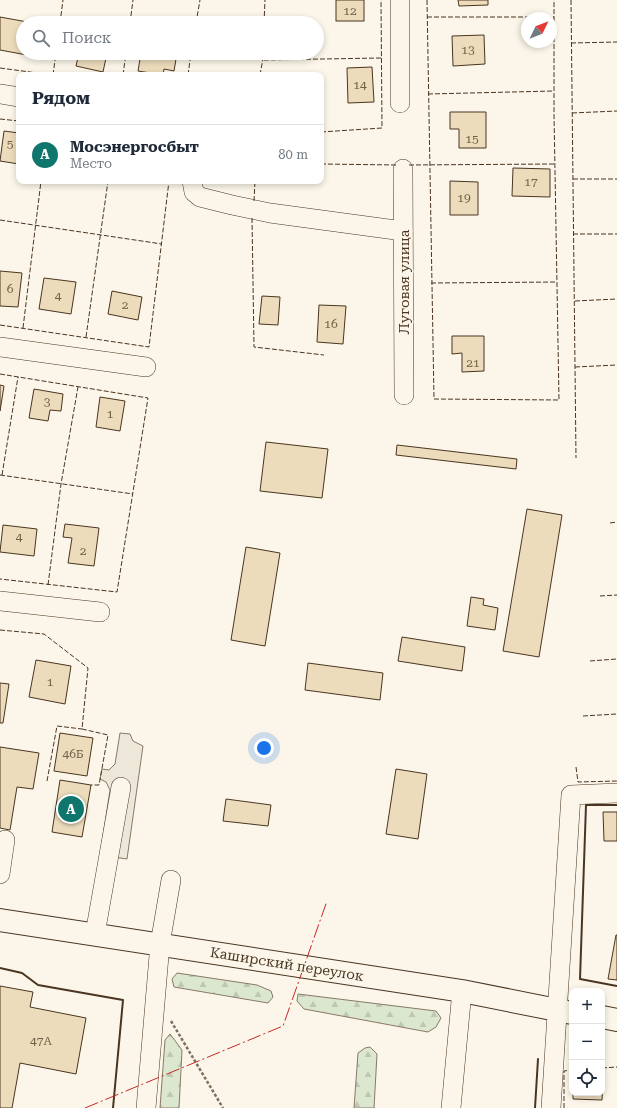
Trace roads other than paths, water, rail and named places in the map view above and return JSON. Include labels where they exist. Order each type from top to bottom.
[{"type":"main road","name":"Каширский переулок","points":[[0,920],[462,991],[565,1012]]},
{"type":"main road","points":[[605,1018],[617,1020]]},
{"type":"street","points":[[400,0],[400,103]]},
{"type":"street","points":[[0,94],[16,97]]},
{"type":"street","name":"Луговая улица","points":[[403,169],[404,395]]},
{"type":"street","points":[[196,189],[270,213],[403,231]]},
{"type":"street","points":[[0,347],[146,367]]},
{"type":"street","points":[[0,601],[100,612]]},
{"type":"street","points":[[95,934],[121,787]]},
{"type":"street","points":[[552,1108],[565,1012],[571,795],[617,793]]},
{"type":"street","points":[[0,874],[6,840]]},
{"type":"street","points":[[146,1108],[160,944],[171,880]]},
{"type":"street","points":[[451,1108],[462,991]]},
{"type":"place","name":"Мосэнергосбыт","points":[[71,809]]}]
